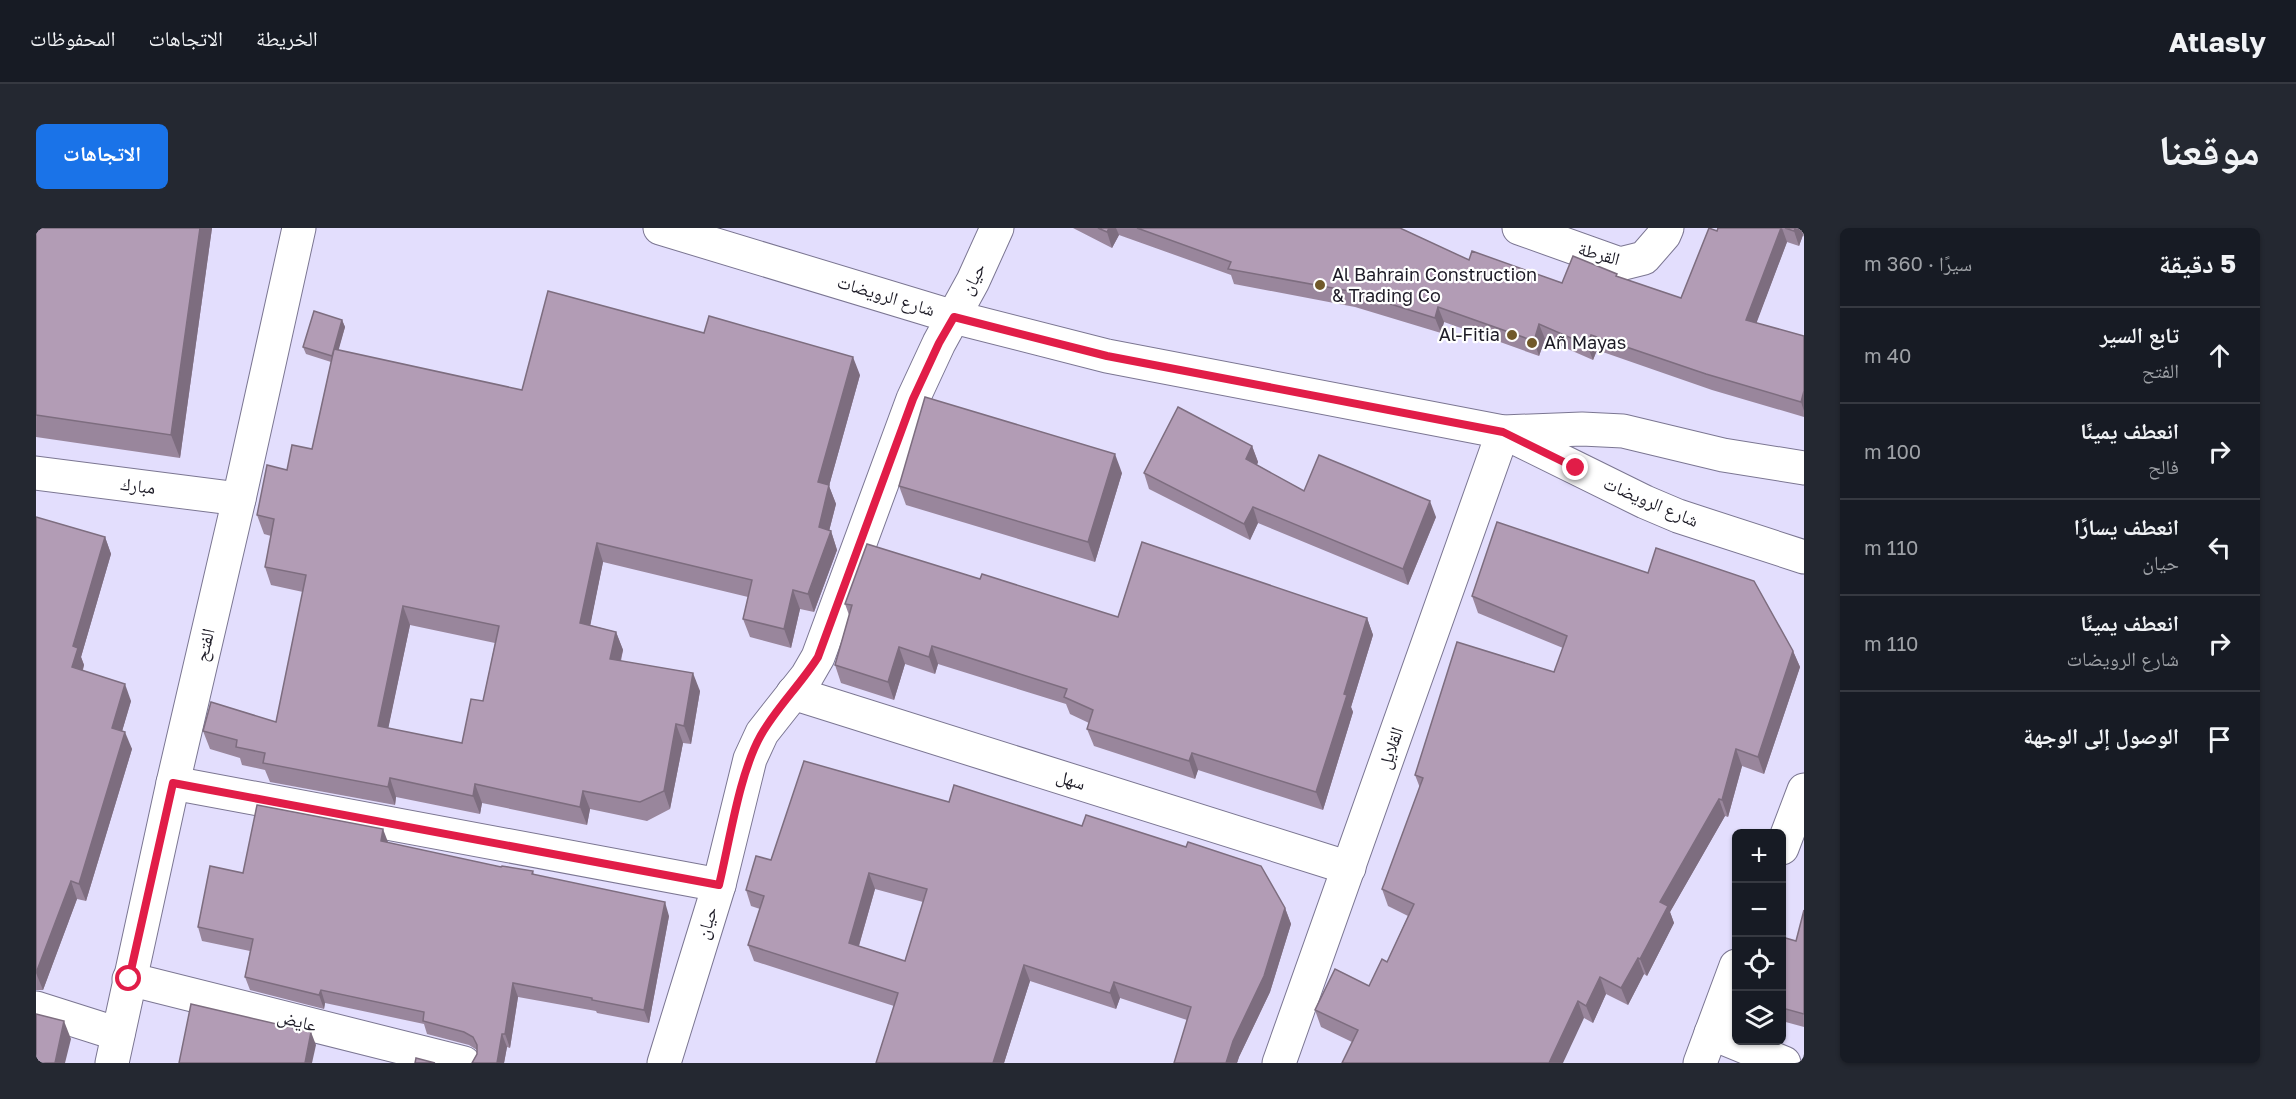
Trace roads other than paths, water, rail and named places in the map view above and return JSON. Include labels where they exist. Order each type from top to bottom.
[{"type":"street","name":"الفتح","points":[[115,1048],[299,228]]},
{"type":"street","name":"شارع الرويضات","points":[[660,228],[954,317],[1107,356],[1503,432],[1582,429],[1623,431],[1723,455],[1804,468]]},
{"type":"street","name":"حيان","points":[[664,1063],[719,885],[750,759],[762,733],[807,676],[827,638],[913,399],[939,343],[973,281],[997,228]]},
{"type":"street","name":"القرطة","points":[[1519,228],[1620,264],[1644,258],[1664,235],[1666,228]]},
{"type":"street","name":"شارع الرويضات","points":[[1503,432],[1678,516],[1804,557]]},
{"type":"street","name":"القلايل","points":[[1279,1063],[1503,432]]},
{"type":"street","name":"مبارك","points":[[36,473],[239,500]]},
{"type":"street","name":"سهل","points":[[793,693],[1349,868]]},
{"type":"street","points":[[173,783],[719,885]]},
{"type":"street","points":[[1786,837],[1804,790]]},
{"type":"street","name":"عايض","points":[[129,979],[464,1063]]},
{"type":"street","points":[[1732,979],[1705,1048],[1784,1063]]},
{"type":"street","points":[[36,1008],[115,1048]]},
{"type":"place","name":"Al Bahrain Construction & Trading Co","points":[[1320,285]]},
{"type":"place","name":"Al-Fitia","points":[[1512,335]]},
{"type":"place","name":"Añ Mayas","points":[[1532,343]]}]
